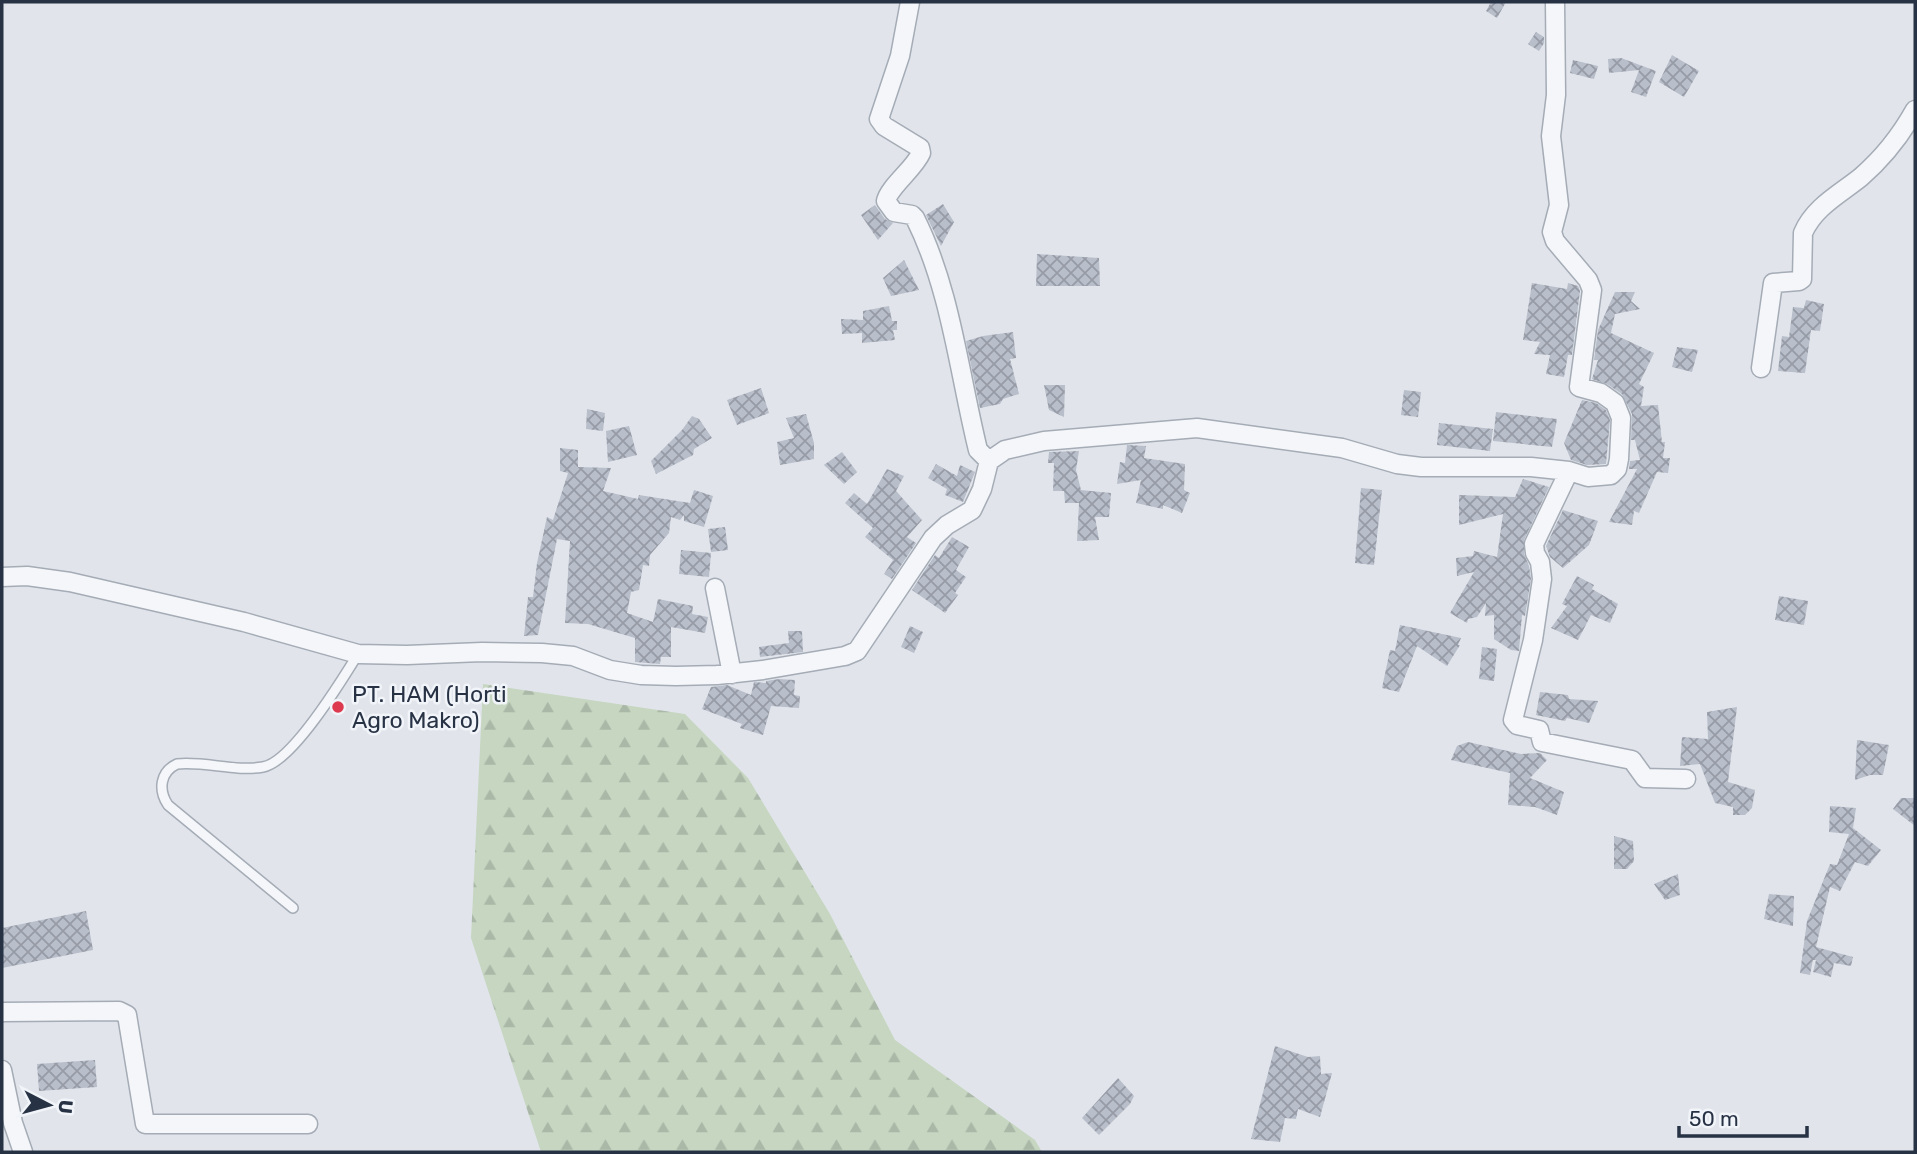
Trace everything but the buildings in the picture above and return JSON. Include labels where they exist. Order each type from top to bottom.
[{"type":"street","points":[[909,2],[902,50],[880,119],[884,125],[920,148],[921,153],[904,178],[891,190],[887,201],[894,212],[915,218],[931,249],[978,450],[989,461]]},
{"type":"street","points":[[2,577],[27,576],[70,582],[244,622],[359,654],[542,653],[573,656],[610,670],[641,676],[732,674],[845,656],[857,651],[933,538],[947,525],[972,510],[982,489],[989,461],[1005,450],[1044,440],[1197,428],[1342,447],[1397,464],[1422,467],[1531,467],[1569,471],[1579,476],[1611,475],[1617,469],[1622,418],[1615,403],[1601,393],[1579,387],[1592,290],[1588,280],[1555,241],[1552,232],[1559,205],[1551,136],[1556,95],[1555,2]]},
{"type":"street","points":[[1761,368],[1773,283],[1802,279],[1803,233],[1806,226],[1818,210],[1877,162],[1904,130],[1915,110]]},
{"type":"street","points":[[1569,471],[1534,544],[1542,579],[1533,640],[1513,720],[1517,725],[1539,730],[1542,742],[1632,760],[1646,778],[1686,779]]},
{"type":"street","points":[[715,588],[732,674]]},
{"type":"street","points":[[2,1012],[119,1011],[127,1015],[145,1124],[308,1124]]},
{"type":"street","points":[[2,1070],[13,1123],[23,1152]]},
{"type":"lane","points":[[293,908],[168,805],[163,797],[164,777],[168,768],[177,764],[256,768],[272,765],[320,712],[359,654]]},
{"type":"green space","points":[[483,684],[685,714],[748,778],[830,914],[895,1040],[1035,1140],[1042,1152],[541,1152],[471,938]]},
{"type":"place","name":"PT. HAM (Horti Agro Makro)","points":[[338,707]]}]
